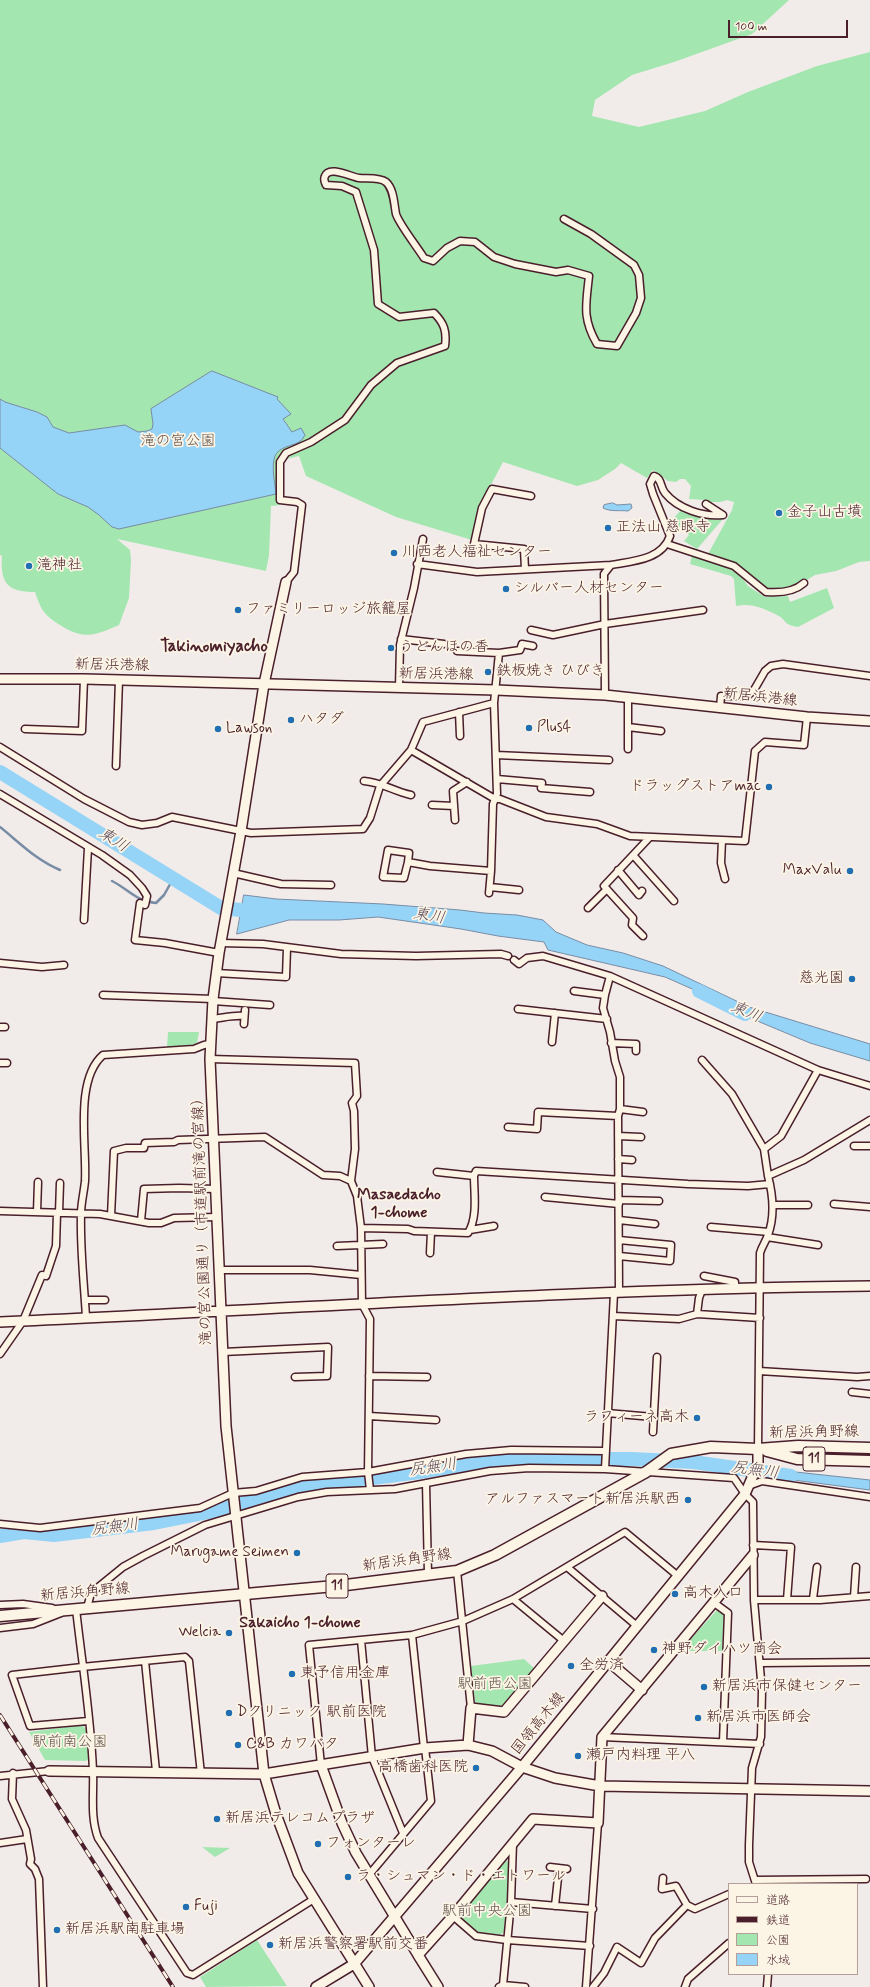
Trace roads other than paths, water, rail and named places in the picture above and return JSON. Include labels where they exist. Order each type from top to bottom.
[{"type":"main road","name":"新居浜角野線","points":[[0,1616],[346,1585],[457,1571],[495,1555],[648,1470],[671,1454],[711,1447],[758,1449],[798,1446],[870,1448]]},
{"type":"main road","name":"新居浜角野線","points":[[758,1449],[797,1459],[870,1461]]},
{"type":"street","points":[[331,885],[281,884],[233,873],[264,684],[286,582],[294,572],[302,505],[297,502],[280,500],[280,462],[286,453],[311,442],[345,420],[371,385],[397,363],[445,346],[447,333],[442,321],[434,313],[399,317],[378,304],[374,250],[356,192],[342,186],[326,185],[324,178],[325,175],[328,172],[333,172],[357,178],[379,179],[386,183],[392,195],[396,215],[424,258],[433,261],[448,248],[460,241],[475,242],[494,257],[515,264],[556,272],[568,270],[590,276],[585,308],[588,329],[597,344],[617,346],[636,313],[641,298],[639,275],[634,265],[591,234],[564,219]]},
{"type":"street","points":[[418,564],[477,572],[611,565],[642,560],[667,544],[670,536],[650,484],[654,476],[659,478],[666,494],[686,509],[723,515],[706,504]]},
{"type":"street","points":[[525,569],[524,549],[474,544],[482,508],[492,489],[531,496]]},
{"type":"street","points":[[399,688],[401,639],[423,539]]},
{"type":"street","points":[[667,544],[736,567],[766,592],[784,591],[800,587],[804,584]]},
{"type":"street","points":[[605,695],[604,574],[611,565]]},
{"type":"street","points":[[531,630],[553,636],[605,624],[703,610]]},
{"type":"street","points":[[401,639],[444,644]]},
{"type":"street","points":[[457,651],[499,653],[520,650],[522,644],[533,646]]},
{"type":"street","points":[[499,653],[494,702],[497,794],[492,804],[493,837],[490,890],[519,890]]},
{"type":"street","points":[[720,708],[721,696],[747,696],[754,690],[765,671],[771,666],[783,664],[870,676]]},
{"type":"street","name":"新居浜港線","points":[[0,679],[84,679],[496,690],[605,695],[807,717],[870,721]]},
{"type":"street","points":[[25,729],[82,731],[84,679]]},
{"type":"street","points":[[116,766],[119,680]]},
{"type":"street","points":[[628,698],[628,749]]},
{"type":"street","points":[[0,747],[84,799],[129,822],[142,825],[157,823],[172,816],[251,833],[363,829],[370,818],[382,784],[411,750],[423,722],[494,702]]},
{"type":"street","points":[[459,712],[460,736]]},
{"type":"street","points":[[411,750],[495,799],[500,799],[546,817],[597,824],[630,836],[745,841],[755,751],[765,742],[804,745],[807,717]]},
{"type":"street","points":[[628,727],[661,731]]},
{"type":"street","points":[[496,755],[609,760]]},
{"type":"street","points":[[497,779],[542,783],[541,788],[590,792]]},
{"type":"street","points":[[364,781],[376,782],[388,788],[411,795]]},
{"type":"street","points":[[455,820],[453,791],[467,782]]},
{"type":"street","points":[[0,794],[102,855],[130,875],[147,896],[146,905],[140,903],[135,940],[219,952]]},
{"type":"street","points":[[432,805],[454,806]]},
{"type":"street","points":[[643,936],[632,925],[633,918],[604,886],[649,838]]},
{"type":"street","points":[[722,840],[721,863],[725,880]]},
{"type":"street","points":[[84,920],[88,848]]},
{"type":"street","points":[[388,850],[409,853],[408,862],[404,878],[383,877],[388,850]]},
{"type":"street","points":[[633,855],[674,901]]},
{"type":"street","points":[[408,862],[430,866],[491,871]]},
{"type":"street","points":[[618,870],[639,895]]},
{"type":"street","name":"滝の宮公園通り（市道駅前滝の宮線）","points":[[233,873],[216,973],[211,1019],[210,1060],[226,1426],[236,1514]]},
{"type":"street","points":[[588,908],[607,889]]},
{"type":"street","points":[[221,940],[341,954],[416,956],[501,954],[508,956]]},
{"type":"street","points":[[216,973],[286,977],[287,948]]},
{"type":"street","points":[[514,960],[519,964],[528,958],[543,956],[610,976],[818,1070],[870,1086]]},
{"type":"street","points":[[0,963],[42,967],[64,965]]},
{"type":"street","points":[[604,1466],[613,1316],[619,1256],[620,1220],[618,1181],[618,1116],[620,1109],[620,1076],[611,1044],[607,1019],[603,1008],[610,976]]},
{"type":"street","points":[[574,991],[605,995]]},
{"type":"street","points":[[103,995],[213,1000],[270,1005]]},
{"type":"street","points":[[518,1009],[607,1019]]},
{"type":"street","points":[[211,1019],[244,1013],[244,1024]]},
{"type":"street","points":[[552,1042],[555,1013]]},
{"type":"street","points":[[86,1317],[81,1214],[85,1181],[84,1113],[90,1074],[98,1059],[103,1055],[194,1049],[204,1044],[210,1044]]},
{"type":"street","points":[[611,1044],[636,1044],[636,1052]]},
{"type":"street","points":[[210,1060],[355,1063],[357,1096],[352,1103],[354,1111],[355,1149],[351,1181],[357,1196],[360,1228],[362,1304],[370,1319],[368,1473],[370,1488]]},
{"type":"street","points":[[702,1060],[732,1094],[764,1149],[770,1184],[773,1205],[768,1235],[760,1252],[758,1449]]},
{"type":"street","points":[[0,1063],[7,1063]]},
{"type":"street","points":[[764,1149],[781,1136],[818,1070]]},
{"type":"street","points":[[620,1109],[643,1112]]},
{"type":"street","points":[[508,1127],[537,1129],[538,1112],[618,1116]]},
{"type":"street","points":[[768,1176],[804,1160],[870,1120]]},
{"type":"street","points":[[618,1136],[641,1137]]},
{"type":"street","points":[[111,1216],[114,1151],[144,1148],[145,1143],[214,1138],[265,1137],[322,1175],[340,1176],[351,1181]]},
{"type":"street","points":[[854,1146],[870,1146]]},
{"type":"street","points":[[618,1160],[632,1160]]},
{"type":"street","points":[[470,1230],[474,1213],[474,1176],[476,1171],[618,1181],[748,1186],[770,1184]]},
{"type":"street","points":[[437,1172],[474,1176]]},
{"type":"street","points":[[37,1212],[38,1182]]},
{"type":"street","points":[[0,1354],[23,1321],[42,1275],[46,1276],[56,1246],[60,1183]]},
{"type":"street","points":[[141,1221],[144,1189],[216,1189]]},
{"type":"street","points":[[545,1197],[619,1202],[659,1202]]},
{"type":"street","points":[[834,1204],[870,1207]]},
{"type":"street","points":[[773,1205],[808,1206]]},
{"type":"street","points":[[0,1211],[111,1216],[160,1223],[174,1218],[217,1217]]},
{"type":"street","points":[[620,1220],[655,1224]]},
{"type":"street","points":[[360,1228],[408,1229],[414,1231],[468,1233],[470,1230],[494,1226]]},
{"type":"street","points":[[711,1227],[768,1235],[818,1245]]},
{"type":"street","points":[[430,1253],[432,1232]]},
{"type":"street","points":[[619,1240],[671,1245],[670,1261],[619,1256]]},
{"type":"street","points":[[337,1246],[383,1244]]},
{"type":"street","points":[[220,1270],[310,1270],[361,1275]]},
{"type":"street","points":[[704,1276],[735,1282],[735,1289]]},
{"type":"street","points":[[0,1322],[362,1304],[760,1287],[870,1286]]},
{"type":"street","points":[[697,1314],[699,1298],[702,1290]]},
{"type":"street","points":[[85,1300],[105,1300]]},
{"type":"street","points":[[613,1316],[679,1319],[697,1314],[760,1318]]},
{"type":"street","points":[[223,1352],[328,1347],[327,1376],[295,1376]]},
{"type":"street","points":[[653,1432],[657,1357]]},
{"type":"street","points":[[759,1371],[857,1377],[870,1376]]},
{"type":"street","points":[[369,1376],[427,1377]]},
{"type":"street","points":[[852,1392],[870,1394]]},
{"type":"street","points":[[607,1412],[653,1417]]},
{"type":"street","points":[[369,1416],[436,1420]]},
{"type":"street","name":"国領高木線","points":[[316,1987],[354,1964],[522,1768],[745,1494],[755,1475],[758,1464],[758,1449]]},
{"type":"street","points":[[0,1524],[40,1528],[174,1512],[200,1508],[233,1496],[256,1491],[302,1477],[368,1473],[466,1454],[511,1450],[604,1452]]},
{"type":"street","points":[[87,1608],[91,1593],[123,1567],[205,1525],[236,1514],[298,1497],[327,1492],[370,1488],[395,1489],[490,1471],[521,1469],[604,1466],[734,1478],[745,1494],[753,1502],[754,1600],[760,1663],[760,1744],[752,1768],[749,1862],[755,1883],[866,1879]]},
{"type":"street","points":[[751,1484],[762,1481],[870,1496]]},
{"type":"street","points":[[426,1483],[428,1574]]},
{"type":"street","points":[[236,1514],[264,1774],[276,1814],[298,1872],[369,1987]]},
{"type":"street","points":[[438,1987],[368,1876],[342,1824],[321,1765],[309,1645],[412,1635],[463,1621],[513,1599],[625,1532],[678,1576]]},
{"type":"street","points":[[753,1545],[791,1547],[786,1600]]},
{"type":"street","points":[[586,1987],[593,1909],[602,1737],[753,1555]]},
{"type":"street","points":[[567,1567],[637,1626]]},
{"type":"street","points":[[813,1599],[817,1567]]},
{"type":"street","points":[[854,1597],[856,1567]]},
{"type":"street","points":[[457,1571],[471,1708],[468,1745]]},
{"type":"street","points":[[471,1708],[504,1712],[602,1596]]},
{"type":"street","points":[[754,1600],[870,1596]]},
{"type":"street","points":[[513,1599],[564,1641]]},
{"type":"street","points":[[713,1602],[728,1613],[723,1742]]},
{"type":"street","points":[[0,1605],[23,1604],[72,1610]]},
{"type":"street","points":[[72,1610],[82,1667],[93,1771],[92,1808],[98,1838],[187,1973],[193,1975],[314,1899]]},
{"type":"street","points":[[0,1628],[32,1624],[72,1610]]},
{"type":"street","points":[[368,1876],[431,1801],[412,1635]]},
{"type":"street","points":[[361,1640],[372,1756],[403,1833]]},
{"type":"street","points":[[88,1721],[30,1726],[12,1675],[185,1657],[189,1661],[201,1774]]},
{"type":"street","points":[[145,1661],[156,1772]]},
{"type":"street","points":[[608,1661],[642,1690]]},
{"type":"street","points":[[760,1663],[870,1662]]},
{"type":"street","points":[[602,1737],[760,1744]]},
{"type":"street","points":[[0,1776],[13,1773],[49,1771],[264,1774],[425,1748],[468,1745],[492,1751],[522,1768],[555,1778],[600,1786],[870,1791]]},
{"type":"street","points":[[13,1773],[12,1799],[24,1822],[31,1859],[30,1864],[35,1869],[39,1879],[43,1987]]},
{"type":"street","points":[[418,1955],[453,1916],[533,1819],[598,1823]]},
{"type":"street","points":[[0,1843],[27,1839]]},
{"type":"street","points":[[513,1843],[511,1902],[501,1986],[525,1987]]},
{"type":"street","points":[[550,1867],[567,1868]]},
{"type":"street","points":[[555,1906],[559,1868]]},
{"type":"street","points":[[663,1878],[662,1889],[676,1886],[687,1905],[695,1909],[728,1894]]},
{"type":"street","points":[[511,1902],[593,1909]]},
{"type":"street","points":[[593,1987],[604,1973],[617,1947],[641,1963],[655,1938],[687,1905]]},
{"type":"street","points":[[453,1916],[476,1936],[507,1940],[590,1946]]},
{"type":"street","points":[[685,1987],[688,1979],[728,1944]]},
{"type":"street","points":[[767,1987],[768,1975]]},
{"type":"water","points":[[212,371],[278,397],[277,399],[291,414],[283,419],[292,432],[301,428],[305,435],[299,442],[282,449],[275,456],[273,470],[276,494],[119,529],[112,527],[88,507],[58,494],[0,448],[0,399],[37,412],[47,417],[53,427],[69,433],[125,425],[138,432],[147,431],[152,429],[153,424],[151,409]]},
{"type":"water","points":[[613,503],[617,505],[631,504],[632,508],[628,511],[603,508],[604,505]]},
{"type":"water","points":[[244,895],[276,899],[383,904],[460,910],[517,915],[543,920],[556,932],[587,945],[623,953],[663,966],[749,1007],[870,1044],[870,1061],[810,1043],[743,1015],[724,1003],[665,977],[548,950],[544,942],[378,917],[339,920],[289,920],[237,934]]},
{"type":"water","points":[[777,1470],[870,1480],[870,1490],[770,1477]]},
{"type":"waterway","name":"東川","points":[[0,772],[221,908],[260,912]]},
{"type":"waterway","points":[[0,827],[36,856],[60,870]]},
{"type":"waterway","points":[[112,881],[138,898],[156,903],[164,895],[173,879]]},
{"type":"waterway","name":"東川","points":[[699,991],[745,1014]]},
{"type":"waterway","name":"尻無川","points":[[0,1536],[24,1532],[54,1535],[154,1523],[219,1510],[303,1487],[420,1472],[474,1463],[531,1459],[632,1459],[693,1462],[791,1476]]},
{"type":"railway","points":[[0,1715],[173,1987]]},
{"type":"place","name":"金子山古墳","points":[[779,513]]},
{"type":"place","name":"正法山 慈眼寺","points":[[608,528]]},
{"type":"place","name":"川西老人福祉センター","points":[[394,553]]},
{"type":"place","name":"滝神社","points":[[29,566]]},
{"type":"place","name":"シルバー人材センター","points":[[506,589]]},
{"type":"place","name":"ファミリーロッジ旅籠屋","points":[[238,610]]},
{"type":"place","name":"うどんほの香","points":[[391,648]]},
{"type":"place","name":"鉄板焼き ひびき","points":[[488,672]]},
{"type":"place","name":"ハタダ","points":[[291,720]]},
{"type":"place","name":"Plus4","points":[[529,728]]},
{"type":"place","name":"Lawson","points":[[218,729]]},
{"type":"place","name":"ドラッグストアmac","points":[[769,787]]},
{"type":"place","name":"MaxValu","points":[[850,871]]},
{"type":"place","name":"慈光園","points":[[852,979]]},
{"type":"place","name":"ラフィーネ高木","points":[[697,1418]]},
{"type":"place","name":"アルファスマート新居浜駅西","points":[[688,1500]]},
{"type":"place","name":"Marugame Seimen","points":[[297,1553]]},
{"type":"place","name":"高木入口","points":[[675,1594]]},
{"type":"place","name":"Welcia","points":[[229,1633]]},
{"type":"place","name":"神野ダイハツ商会","points":[[654,1650]]},
{"type":"place","name":"全労済","points":[[571,1666]]},
{"type":"place","name":"東予信用金庫","points":[[292,1674]]},
{"type":"place","name":"新居浜市保健センター","points":[[704,1687]]},
{"type":"place","name":"Dクリニック 駅前医院","points":[[229,1713]]},
{"type":"place","name":"新居浜市医師会","points":[[698,1718]]},
{"type":"place","name":"C&B カワバタ","points":[[238,1745]]},
{"type":"place","name":"瀬戸内料理 平八","points":[[578,1756]]},
{"type":"place","name":"高橋歯科医院","points":[[476,1768]]},
{"type":"place","name":"新居浜テレコムプラザ","points":[[217,1819]]},
{"type":"place","name":"フォンターレ","points":[[318,1844]]},
{"type":"place","name":"ラ・シュマン・ド・エトワール","points":[[348,1877]]},
{"type":"place","name":"Fuji","points":[[186,1907]]},
{"type":"place","name":"新居浜駅南駐車場","points":[[57,1930]]},
{"type":"place","name":"新居浜警察署駅前交番","points":[[270,1945]]},
{"type":"district","name":"Takinomiyacho","points":[[214,647]]},
{"type":"district","name":"Masaedacho 1-chome","points":[[399,1205]]},
{"type":"district","name":"Sakaicho 1-chome","points":[[300,1624]]},
{"type":"park label","name":"滝の宮公園","points":[[178,442]]},
{"type":"park label","name":"駅前西公園","points":[[495,1685]]},
{"type":"park label","name":"駅前南公園","points":[[70,1743]]},
{"type":"park label","name":"駅前中央公園","points":[[487,1912]]}]
